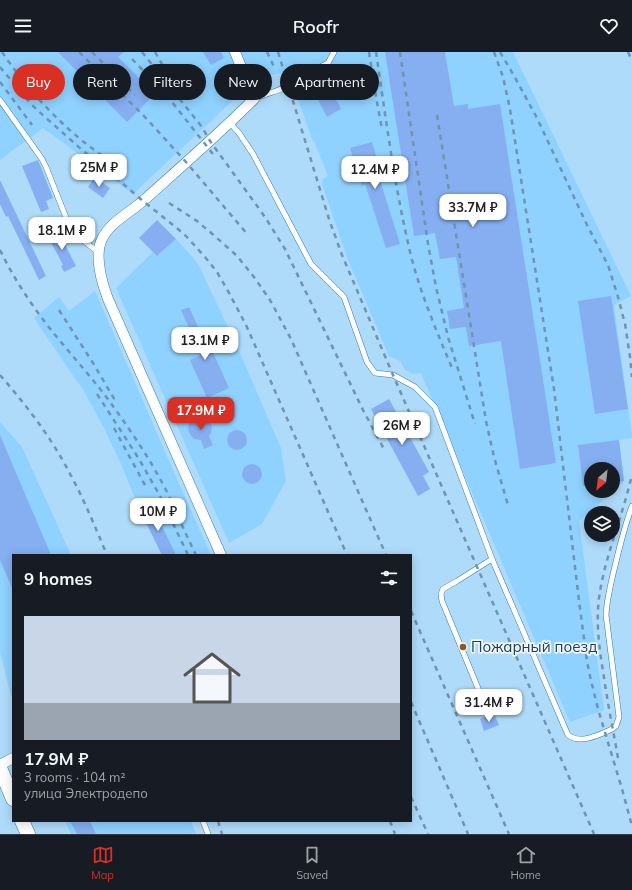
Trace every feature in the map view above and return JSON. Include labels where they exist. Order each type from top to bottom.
[{"type":"street","points":[[235,52],[240,64]]},
{"type":"street","points":[[221,554],[103,287],[100,275],[98,252],[105,233],[118,220],[143,202],[254,100]]},
{"type":"street","points":[[0,765],[12,759]]},
{"type":"street","points":[[0,768],[12,797]]},
{"type":"street","points":[[22,822],[28,834]]},
{"type":"lane","points":[[272,92],[281,90],[293,81],[328,63],[334,52]]},
{"type":"lane","points":[[0,100],[42,159],[69,225],[74,232],[98,252]]},
{"type":"lane","points":[[230,123],[253,154],[311,264],[344,297],[367,362],[375,373],[393,375],[415,387],[435,407],[492,559],[568,735],[579,740],[605,732],[616,726],[619,717],[607,620],[607,606],[623,536],[632,506]]},
{"type":"lane","points":[[480,693],[442,601],[441,594],[443,589],[492,559]]},
{"type":"lane","points":[[203,822],[208,834]]},
{"type":"shaded area","points":[[0,52],[513,52],[631,296],[614,305],[632,436],[632,438],[619,440],[624,481],[620,485],[620,462],[584,462],[584,498],[605,498],[596,506],[584,506],[584,517],[579,521],[604,710],[570,722],[421,373],[414,374],[405,370],[400,361],[389,356],[348,260],[322,184],[323,179],[328,176],[312,139],[298,100],[379,100],[379,64],[280,64],[280,73],[272,75],[272,64],[214,64],[214,100],[234,100],[133,194],[43,128],[0,160]]},
{"type":"shaded area","points":[[176,239],[199,266],[236,344],[281,448],[286,481],[262,524],[229,543],[116,288],[153,252],[158,256]]},
{"type":"shaded area","points":[[95,291],[211,554],[162,554],[140,511],[121,464],[103,426],[82,388],[34,318],[59,297],[69,311]]},
{"type":"shaded area","points":[[0,422],[22,447],[71,554],[12,554],[12,697],[0,651]]},
{"type":"shaded area","points":[[65,822],[191,822],[196,834],[71,834]]},
{"type":"building","points":[[58,52],[124,52],[118,57],[125,64],[73,64],[73,67]]},
{"type":"building","points":[[203,52],[221,52],[224,58],[211,65]]},
{"type":"building","points":[[385,52],[445,52],[454,106],[468,104],[468,109],[500,104],[556,463],[520,469],[501,341],[469,346],[466,327],[450,329],[447,311],[464,308],[456,257],[440,259],[435,233],[414,236]]},
{"type":"building","points":[[131,70],[139,78],[139,100],[149,100],[127,122],[105,100],[131,100]]},
{"type":"building","points":[[318,100],[336,100],[341,109],[327,117]]},
{"type":"building","points":[[372,142],[383,179],[380,180],[400,244],[386,248],[365,184],[362,186],[350,148]]},
{"type":"building","points":[[38,160],[53,198],[46,201],[49,209],[41,212],[22,166]]},
{"type":"building","points":[[95,177],[110,188],[103,198],[88,187]]},
{"type":"building","points":[[0,180],[46,276],[39,280],[8,216],[6,217],[0,204]]},
{"type":"building","points":[[157,220],[176,239],[157,256],[139,238]]},
{"type":"building","points":[[57,229],[76,266],[64,272],[61,266],[63,265],[47,235]]},
{"type":"building","points":[[611,296],[628,409],[595,414],[578,301]]},
{"type":"building","points":[[189,307],[209,351],[212,350],[229,388],[207,398],[190,360],[201,355],[181,310]]},
{"type":"building","points":[[389,399],[429,472],[423,476],[430,489],[418,496],[371,409]]},
{"type":"building","points":[[199,416],[209,420],[212,426],[209,436],[213,445],[204,449],[201,440],[192,437],[188,430],[189,423],[195,417]]},
{"type":"building","points":[[237,430],[244,433],[247,440],[244,447],[237,450],[230,447],[227,440],[230,433]]},
{"type":"building","points":[[0,435],[51,554],[12,554],[12,588],[0,560]]},
{"type":"building","points":[[619,440],[624,481],[620,482],[620,462],[584,462],[583,486],[578,445]]},
{"type":"building","points":[[252,464],[259,467],[262,474],[259,481],[252,484],[245,481],[242,474],[245,467]]},
{"type":"building","points":[[149,507],[152,514],[155,512],[176,554],[162,554],[140,511]]},
{"type":"building","points":[[488,716],[489,719],[495,716],[499,725],[484,731],[480,719]]},
{"type":"building","points":[[71,822],[90,822],[96,834],[77,834]]},
{"type":"railway","points":[[2,52],[26,84],[63,124],[85,143],[125,171]]},
{"type":"railway","points":[[79,52],[144,116],[186,162],[248,235]]},
{"type":"railway","points":[[92,52],[135,95]]},
{"type":"railway","points":[[142,52],[202,127],[210,141],[265,217],[285,249],[363,410],[385,451]]},
{"type":"railway","points":[[155,52],[162,64]]},
{"type":"railway","points":[[267,52],[274,67]]},
{"type":"railway","points":[[278,52],[329,219],[342,255],[594,834]]},
{"type":"railway","points":[[369,52],[382,129]]},
{"type":"railway","points":[[376,52],[387,129],[405,231],[411,256],[424,299],[452,368]]},
{"type":"railway","points":[[400,52],[428,244],[436,287],[448,337],[475,424]]},
{"type":"railway","points":[[494,52],[503,77],[510,109],[554,389],[587,661],[598,709],[632,826]]},
{"type":"railway","points":[[500,52],[537,118],[587,225],[608,265],[625,324],[632,377]]},
{"type":"railway","points":[[628,52],[632,61]]},
{"type":"railway","points":[[132,59],[165,93],[216,158]]},
{"type":"railway","points":[[0,67],[36,109],[81,149],[186,236],[217,272],[246,325],[347,554]]},
{"type":"railway","points":[[0,82],[32,125]]},
{"type":"railway","points":[[437,115],[486,421],[494,457],[508,505]]},
{"type":"railway","points":[[169,203],[197,221],[237,256],[270,300],[291,339],[386,554]]},
{"type":"railway","points":[[0,250],[12,273],[40,316],[104,393],[141,447],[168,494],[196,554]]},
{"type":"railway","points":[[59,310],[116,402]]},
{"type":"railway","points":[[0,375],[38,422],[62,459],[84,503],[107,554]]},
{"type":"railway","points":[[97,394],[139,459],[160,496],[188,554]]},
{"type":"railway","points":[[114,428],[146,487]]},
{"type":"railway","points":[[618,758],[600,653],[598,607],[605,566],[632,474]]},
{"type":"railway","points":[[412,613],[509,834]]},
{"type":"railway","points":[[412,704],[468,834]]},
{"type":"railway","points":[[412,799],[428,834]]},
{"type":"railway","points":[[218,822],[222,834]]},
{"type":"railway","points":[[390,822],[395,834]]},
{"type":"place","name":"Пожарный поезд","points":[[463,647]]}]
